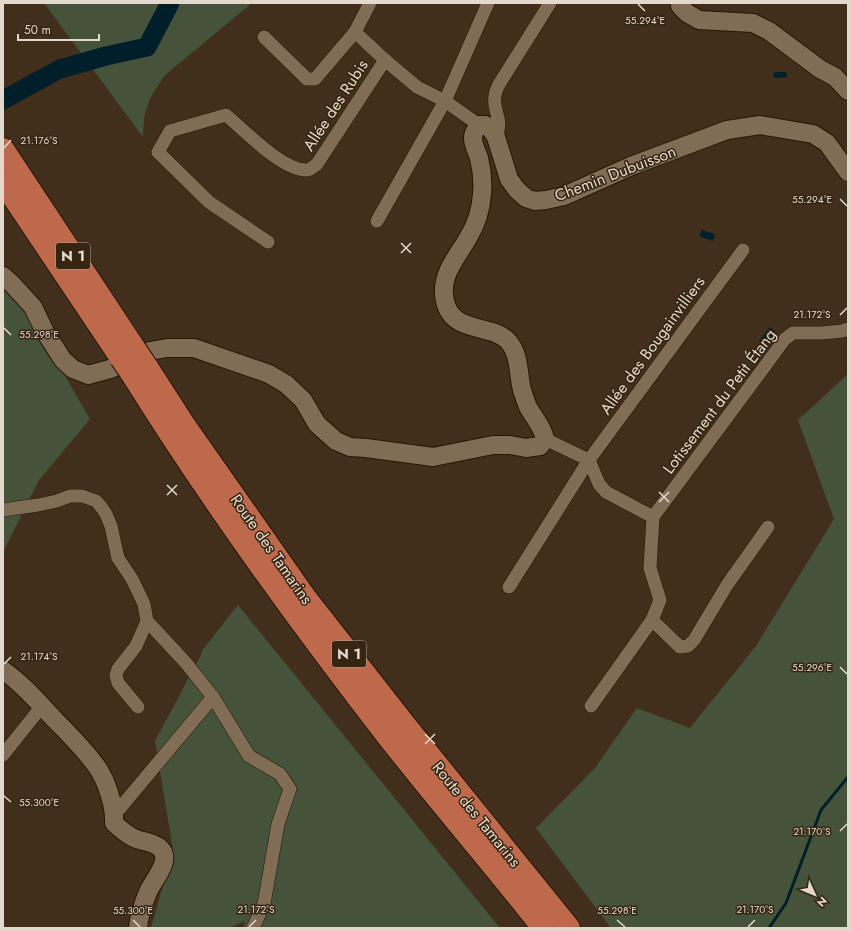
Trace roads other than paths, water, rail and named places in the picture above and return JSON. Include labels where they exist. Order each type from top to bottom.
[{"type":"highway","name":"Route des Tamarins","points":[[6,165],[133,362],[167,430],[292,610],[389,738],[543,928]]},
{"type":"highway","name":"Route des Tamarins","points":[[133,362],[183,422],[305,597],[406,726],[569,928]]},
{"type":"main road","points":[[680,3],[680,6],[687,13],[699,20],[753,23],[769,31],[820,69],[835,77],[848,91]]},
{"type":"main road","points":[[3,276],[33,307],[45,332],[63,360],[73,369],[88,375],[133,362],[168,348],[194,348],[269,374],[286,384],[303,400],[317,424],[336,441],[350,447],[433,457],[493,445],[510,445],[526,448],[540,446],[545,439],[544,432],[527,406],[515,352],[508,341],[496,333],[465,324],[457,320],[449,311],[444,295],[446,276],[456,254],[469,237],[481,203],[483,181],[480,160],[473,138],[475,130],[480,125],[485,125],[490,128],[496,137]]},
{"type":"main road","name":"Chemin Dubuisson","points":[[496,137],[509,179],[517,190],[526,198],[535,201],[564,196],[631,166],[727,130],[760,125],[813,134],[827,143],[848,172]]},
{"type":"main road","points":[[3,670],[15,678],[74,739],[99,770],[108,790],[115,814],[114,822],[122,831],[134,838],[155,844],[161,848],[164,854],[164,863],[149,891],[140,913],[138,928]]},
{"type":"street","points":[[264,37],[307,79],[315,79],[355,32],[370,3]]},
{"type":"street","points":[[377,221],[444,101],[488,3]]},
{"type":"street","points":[[496,137],[500,125],[495,107],[494,96],[498,86],[550,3]]},
{"type":"street","points":[[355,32],[385,60]]},
{"type":"street","name":"Allée des Rubis","points":[[268,242],[209,202],[158,152],[170,131],[226,115],[270,154],[297,169],[308,170],[317,164],[385,60],[417,87],[444,101],[480,125]]},
{"type":"street","name":"Allée des Bougainvilliers","points":[[509,587],[589,460],[743,250]]},
{"type":"street","name":"Lotissement du Petit Étang","points":[[653,517],[785,339],[793,333],[822,333],[848,329]]},
{"type":"street","points":[[545,439],[589,460],[599,484],[606,492],[653,517],[650,568],[660,600],[652,620],[591,706]]},
{"type":"street","points":[[3,510],[38,505],[70,496],[82,496],[96,501],[106,514],[111,526],[118,558],[132,578],[144,604],[147,621],[186,663],[213,697],[249,756],[280,774],[290,789],[278,824],[264,904],[253,928]]},
{"type":"street","points":[[652,620],[680,647],[688,646],[694,640],[727,585],[768,527]]},
{"type":"street","points":[[138,707],[118,683],[116,676],[118,669],[136,646],[147,621]]},
{"type":"street","points":[[115,814],[213,697]]},
{"type":"street","points":[[3,755],[42,706]]},
{"type":"water","points":[[776,72],[786,72],[787,77],[776,78],[773,76]]},
{"type":"water","points":[[702,230],[715,234],[713,241],[699,235]]},
{"type":"water","points":[[770,327],[776,332],[763,348],[759,341]]},
{"type":"waterway","points":[[3,100],[60,69],[106,56],[147,47],[170,3]]},
{"type":"waterway","points":[[769,928],[786,903],[821,810],[848,777]]}]
